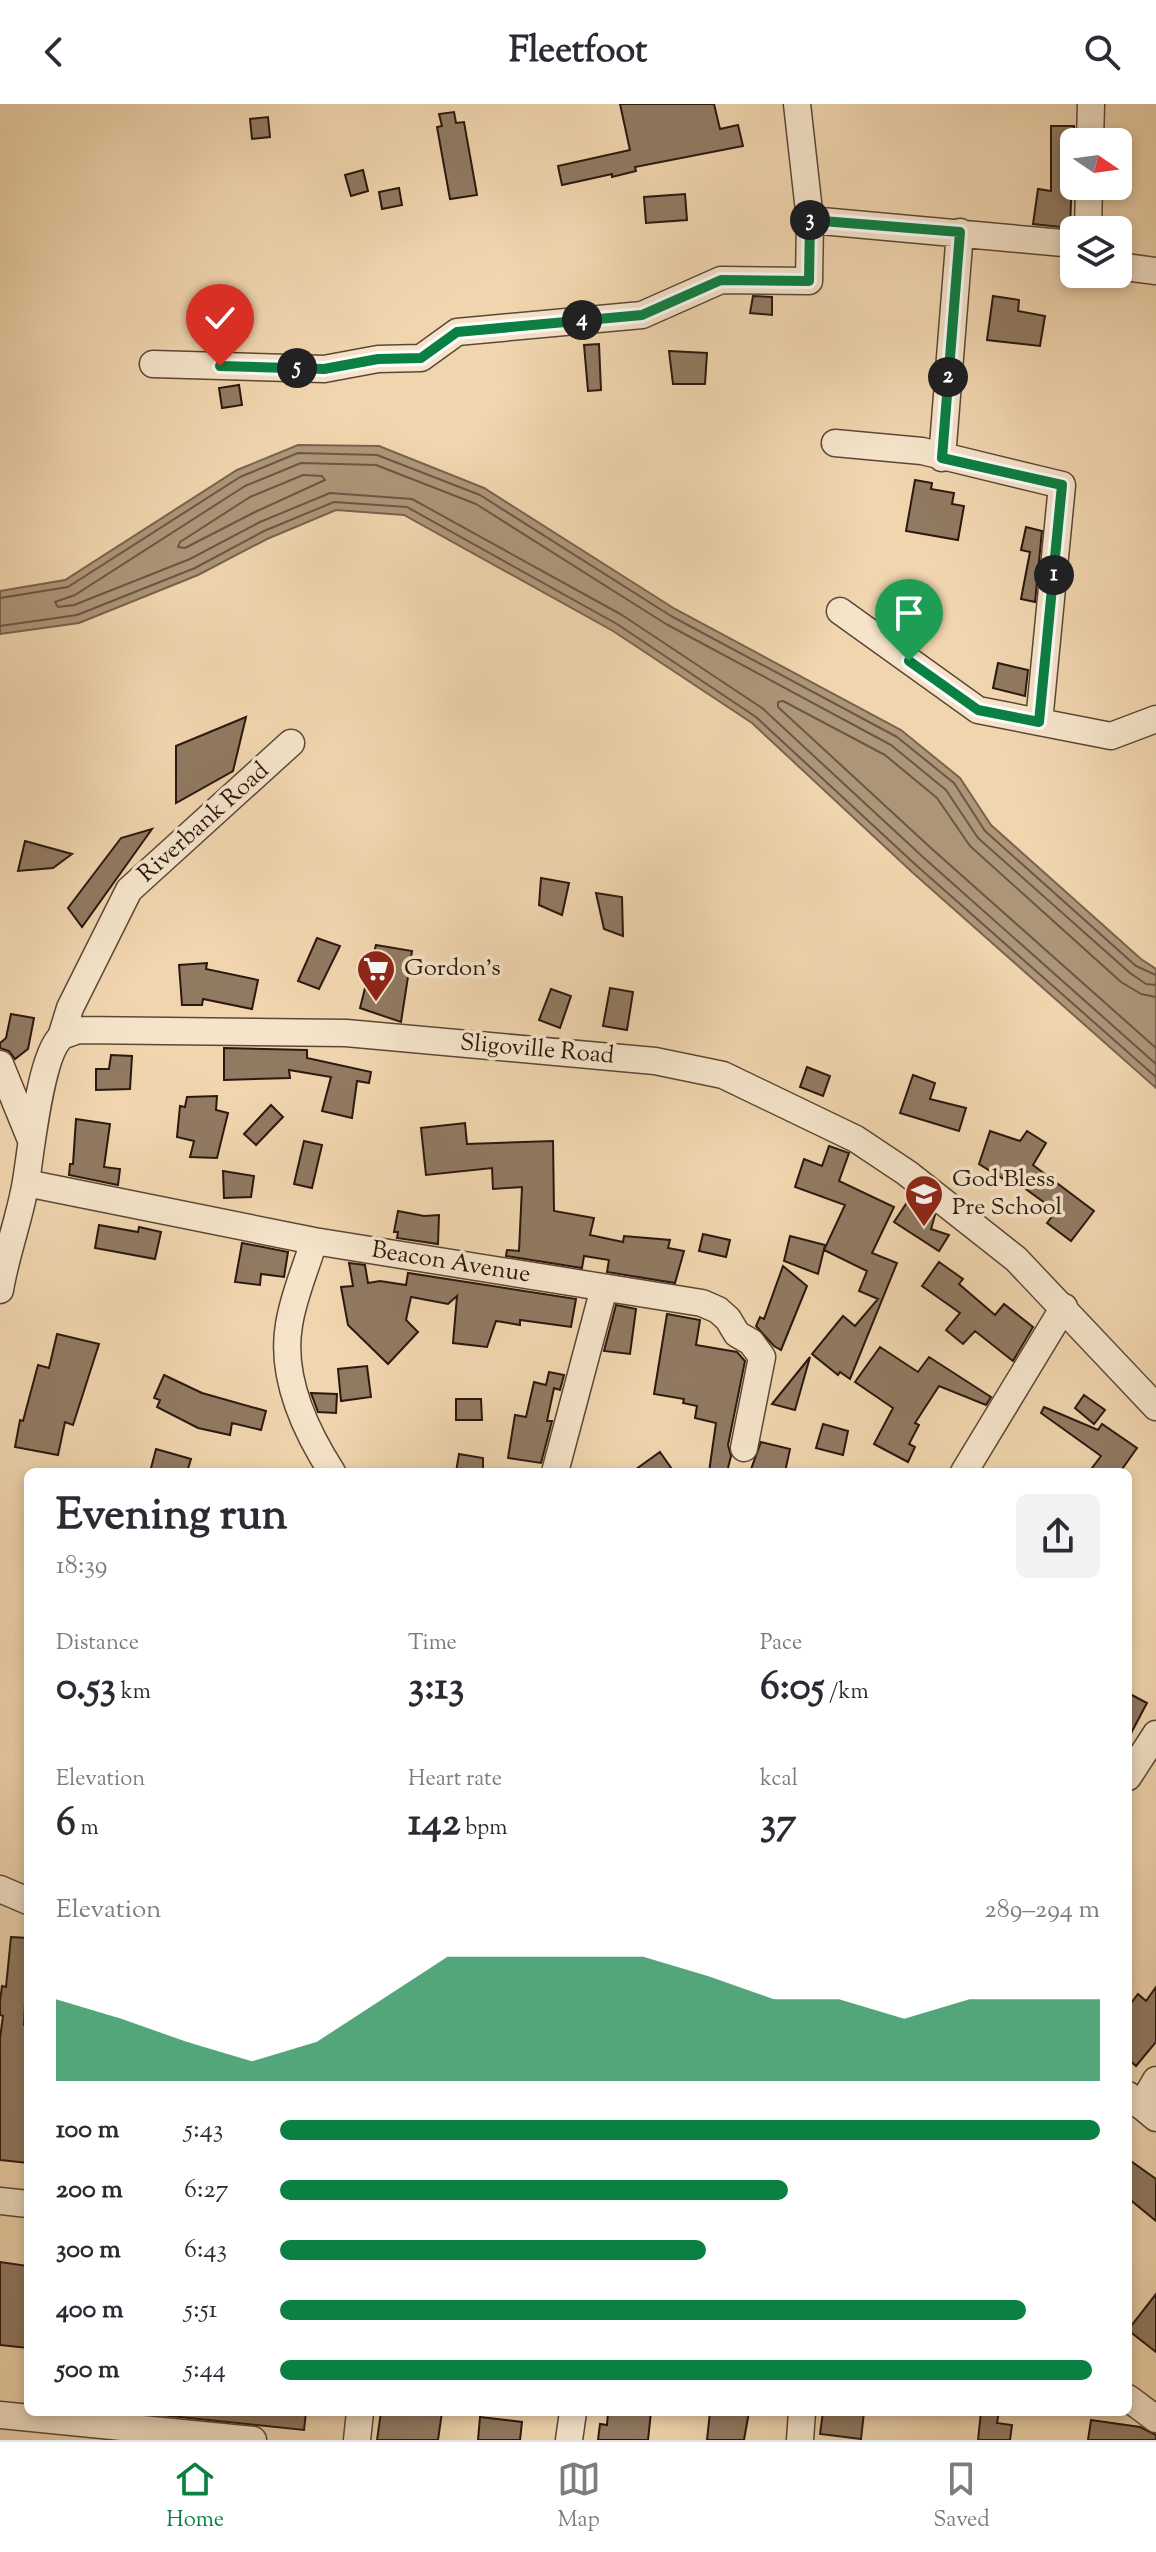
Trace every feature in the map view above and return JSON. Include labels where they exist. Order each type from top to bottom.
[{"type":"street","points":[[153,364],[324,369],[378,359],[421,358],[457,332],[642,315],[721,280],[809,281],[810,220],[797,104]]},
{"type":"street","points":[[1090,128],[1091,104]]},
{"type":"street","points":[[810,220],[1060,243]]},
{"type":"street","points":[[942,458],[960,232]]},
{"type":"street","points":[[1132,268],[1156,271]]},
{"type":"street","points":[[835,443],[922,451],[1062,485],[1039,722]]},
{"type":"street","points":[[840,611],[978,710],[1111,736],[1155,714]]},
{"type":"street","name":"Riverbank Road","points":[[61,1037],[70,1008],[129,890],[291,743]]},
{"type":"street","name":"Sligoville Road","points":[[61,1037],[78,1030],[346,1033],[655,1061],[723,1075],[856,1139],[907,1173],[1016,1259],[1156,1407]]},
{"type":"street","points":[[0,1290],[3,1250],[26,1183],[31,1140],[51,1054],[61,1037]]},
{"type":"street","points":[[0,1064],[31,1140]]},
{"type":"street","name":"Beacon Avenue","points":[[26,1183],[314,1241],[702,1303],[718,1310],[737,1334],[751,1342],[762,1357],[744,1448]]},
{"type":"street","points":[[314,1241],[288,1327],[291,1382],[308,1434],[329,1468]]},
{"type":"street","points":[[556,1468],[604,1288]]},
{"type":"street","points":[[966,1468],[1064,1307]]},
{"type":"street","points":[[1132,1771],[1156,1734]]},
{"type":"street","points":[[0,1889],[24,1899]]},
{"type":"street","points":[[1142,2106],[1156,2080]]},
{"type":"street","points":[[0,2201],[24,2204]]},
{"type":"street","points":[[1132,2401],[1156,2419]]},
{"type":"street","points":[[0,2415],[138,2421],[253,2440]]},
{"type":"street","points":[[357,2440],[360,2416]]},
{"type":"street","points":[[569,2440],[572,2416]]},
{"type":"street","points":[[800,2440],[802,2416]]},
{"type":"water","points":[[298,445],[379,446],[484,488],[675,609],[901,730],[960,778],[991,825],[1156,969],[1156,1088],[912,872],[752,723],[613,631],[404,515],[336,510],[267,539],[198,575],[79,623],[0,634],[0,591],[65,580],[237,470]]},
{"type":"building","points":[[620,104],[714,104],[720,129],[738,125],[743,146],[635,167],[636,171],[612,177],[612,174],[562,185],[558,166],[630,150]]},
{"type":"building","points":[[454,112],[456,123],[464,122],[477,195],[450,199],[437,127],[442,126],[439,114]]},
{"type":"building","points":[[268,117],[270,137],[252,139],[250,119]]},
{"type":"building","points":[[1051,126],[1074,126],[1060,128],[1060,200],[1071,200],[1070,216],[1060,216],[1060,227],[1033,224],[1038,189],[1051,191]]},
{"type":"building","points":[[363,170],[368,191],[351,196],[345,175]]},
{"type":"building","points":[[399,188],[402,205],[382,209],[379,192]]},
{"type":"building","points":[[685,194],[687,220],[646,223],[644,197]]},
{"type":"building","points":[[753,296],[772,297],[772,315],[750,313]]},
{"type":"building","points":[[993,296],[1019,300],[1018,311],[1045,316],[1040,346],[987,340]]},
{"type":"building","points":[[599,344],[601,390],[588,391],[584,345]]},
{"type":"building","points":[[669,351],[707,353],[705,384],[673,384]]},
{"type":"building","points":[[239,385],[242,405],[222,408],[219,388]]},
{"type":"building","points":[[915,480],[932,483],[931,489],[954,493],[952,504],[964,506],[958,540],[906,531]]},
{"type":"building","points":[[1026,527],[1042,531],[1035,602],[1021,599],[1030,552],[1021,550]]},
{"type":"building","points":[[998,663],[1028,670],[1025,696],[993,688]]},
{"type":"building","points":[[246,717],[233,771],[176,803],[176,746]]},
{"type":"building","points":[[152,829],[82,927],[68,908],[121,838]]},
{"type":"building","points":[[25,841],[72,854],[53,868],[18,871]]},
{"type":"building","points":[[541,878],[569,883],[562,915],[539,905]]},
{"type":"building","points":[[596,893],[622,897],[623,936],[604,929]]},
{"type":"building","points":[[317,938],[340,946],[319,989],[298,981]]},
{"type":"building","points":[[376,945],[412,951],[401,1022],[360,1008]]},
{"type":"building","points":[[207,963],[206,969],[258,980],[252,1009],[203,999],[202,1005],[182,1005],[179,965]]},
{"type":"building","points":[[610,988],[633,992],[627,1030],[603,1026]]},
{"type":"building","points":[[551,989],[571,996],[560,1028],[539,1020]]},
{"type":"building","points":[[11,1014],[34,1018],[28,1049],[15,1059],[9,1051],[0,1048],[0,1043],[6,1038]]},
{"type":"building","points":[[224,1048],[307,1050],[307,1058],[371,1072],[369,1083],[357,1081],[352,1118],[322,1111],[331,1077],[289,1070],[290,1078],[224,1080]]},
{"type":"building","points":[[111,1055],[132,1056],[130,1089],[96,1090],[96,1069],[109,1069]]},
{"type":"building","points":[[807,1067],[830,1076],[823,1096],[800,1087]]},
{"type":"building","points":[[913,1075],[935,1083],[930,1099],[966,1108],[959,1131],[900,1113]]},
{"type":"building","points":[[217,1096],[216,1110],[228,1113],[217,1158],[190,1157],[194,1141],[177,1137],[180,1106],[185,1107],[187,1097]]},
{"type":"building","points":[[271,1105],[283,1117],[256,1145],[244,1134]]},
{"type":"building","points":[[76,1119],[110,1124],[104,1167],[120,1169],[118,1185],[69,1175],[70,1164],[73,1164]]},
{"type":"building","points":[[465,1123],[467,1144],[553,1141],[554,1211],[594,1218],[590,1235],[623,1242],[624,1236],[670,1240],[668,1248],[684,1251],[675,1283],[607,1272],[609,1260],[584,1256],[582,1268],[506,1256],[507,1250],[519,1251],[522,1187],[493,1189],[492,1168],[426,1175],[421,1128]]},
{"type":"building","points":[[990,1131],[1020,1141],[1027,1131],[1046,1143],[1033,1165],[1094,1211],[1071,1241],[1047,1223],[1056,1211],[1020,1185],[1018,1188],[979,1164]]},
{"type":"building","points":[[304,1141],[322,1145],[312,1188],[294,1184]]},
{"type":"building","points":[[829,1146],[849,1153],[839,1181],[894,1207],[872,1253],[897,1263],[850,1379],[840,1372],[838,1375],[812,1354],[843,1316],[855,1326],[878,1299],[859,1291],[867,1271],[824,1250],[845,1205],[795,1187],[804,1159],[822,1166]]},
{"type":"building","points":[[223,1171],[254,1176],[251,1197],[224,1198]]},
{"type":"building","points":[[910,1198],[935,1215],[931,1229],[949,1235],[939,1251],[894,1222]]},
{"type":"building","points":[[398,1211],[424,1216],[439,1215],[438,1244],[397,1238],[398,1232],[394,1232]]},
{"type":"building","points":[[99,1225],[138,1232],[139,1227],[161,1232],[155,1259],[95,1248]]},
{"type":"building","points":[[703,1234],[730,1240],[726,1257],[699,1251]]},
{"type":"building","points":[[790,1236],[825,1245],[818,1274],[784,1261]]},
{"type":"building","points":[[242,1243],[288,1252],[284,1277],[261,1274],[260,1285],[235,1282]]},
{"type":"building","points":[[939,1262],[963,1279],[959,1284],[995,1315],[1004,1304],[1033,1327],[1013,1361],[975,1331],[963,1344],[946,1330],[960,1313],[922,1286]]},
{"type":"building","points":[[349,1263],[365,1265],[368,1283],[380,1281],[406,1285],[408,1273],[576,1299],[571,1327],[520,1320],[520,1325],[496,1321],[487,1347],[453,1343],[457,1296],[448,1304],[411,1297],[406,1320],[418,1332],[388,1364],[348,1325],[341,1287],[353,1286]]},
{"type":"building","points":[[783,1266],[807,1286],[781,1350],[756,1326],[760,1317],[764,1319]]},
{"type":"building","points":[[616,1305],[636,1309],[630,1354],[604,1351]]},
{"type":"building","points":[[667,1314],[700,1320],[696,1345],[737,1352],[745,1361],[728,1445],[731,1456],[728,1468],[710,1468],[716,1423],[695,1418],[697,1406],[683,1403],[684,1399],[654,1394]]},
{"type":"building","points":[[57,1334],[99,1344],[73,1425],[65,1422],[58,1455],[15,1447],[20,1420],[23,1421],[38,1365],[49,1368]]},
{"type":"building","points":[[880,1347],[918,1372],[929,1357],[991,1397],[986,1405],[939,1386],[915,1423],[919,1425],[909,1444],[915,1447],[908,1462],[874,1444],[893,1408],[855,1382]]},
{"type":"building","points":[[810,1357],[795,1410],[772,1404]]},
{"type":"building","points":[[367,1366],[371,1397],[341,1401],[338,1369]]},
{"type":"building","points":[[549,1372],[564,1375],[560,1390],[554,1388],[547,1421],[552,1421],[541,1463],[508,1458],[515,1415],[526,1417],[534,1382],[546,1385]]},
{"type":"building","points":[[164,1375],[202,1393],[266,1411],[261,1430],[232,1423],[230,1435],[198,1428],[157,1407],[160,1400],[154,1398]]},
{"type":"building","points":[[311,1393],[337,1394],[336,1413],[318,1412]]},
{"type":"building","points":[[1084,1395],[1105,1410],[1094,1424],[1075,1408]]},
{"type":"building","points":[[456,1399],[481,1399],[482,1420],[456,1420]]},
{"type":"building","points":[[1044,1407],[1098,1430],[1102,1424],[1137,1448],[1123,1468],[1092,1468],[1101,1456],[1041,1413]]},
{"type":"building","points":[[823,1424],[848,1431],[843,1455],[816,1448]]},
{"type":"building","points":[[761,1442],[790,1449],[786,1468],[751,1468]]},
{"type":"building","points":[[156,1449],[191,1459],[188,1468],[151,1468]]},
{"type":"building","points":[[660,1452],[671,1468],[638,1468]]},
{"type":"building","points":[[459,1454],[483,1458],[483,1468],[457,1468]]},
{"type":"building","points":[[1132,1695],[1147,1703],[1132,1731]]},
{"type":"building","points":[[11,1937],[24,1938],[24,2163],[0,2160],[0,2038],[3,2016],[0,2015],[0,2001],[2,1986],[6,1987]]},
{"type":"building","points":[[1156,1987],[1156,2042],[1136,2066],[1132,2062],[1132,2002],[1138,1994],[1146,2001]]},
{"type":"building","points":[[1132,2162],[1156,2179],[1156,2221],[1132,2201]]},
{"type":"building","points":[[0,2262],[24,2265],[24,2348],[0,2345]]},
{"type":"building","points":[[1156,2294],[1156,2352],[1132,2333],[1132,2325]]},
{"type":"building","points":[[171,2416],[306,2416],[304,2430]]},
{"type":"building","points":[[380,2416],[441,2416],[438,2440],[377,2440]]},
{"type":"building","points":[[608,2416],[651,2416],[648,2440],[598,2440],[600,2424],[607,2425]]},
{"type":"building","points":[[710,2416],[748,2416],[744,2440],[707,2440]]},
{"type":"building","points":[[822,2416],[864,2416],[861,2439],[820,2434]]},
{"type":"building","points":[[981,2416],[998,2416],[997,2423],[1012,2425],[1010,2440],[978,2440]]},
{"type":"building","points":[[480,2417],[522,2422],[520,2440],[478,2440]]},
{"type":"building","points":[[1091,2420],[1140,2427],[1156,2435],[1156,2440],[1088,2440]]},
{"type":"place","name":"Gordon's","points":[[376,1003]]},
{"type":"place","name":"God Bless Pre School","points":[[924,1228]]},
{"type":"route","points":[[220,366],[324,369],[378,359],[421,358],[457,332],[642,315],[721,280],[809,281],[810,220],[960,232],[942,458],[1062,485],[1039,722],[978,710],[909,661]]}]
